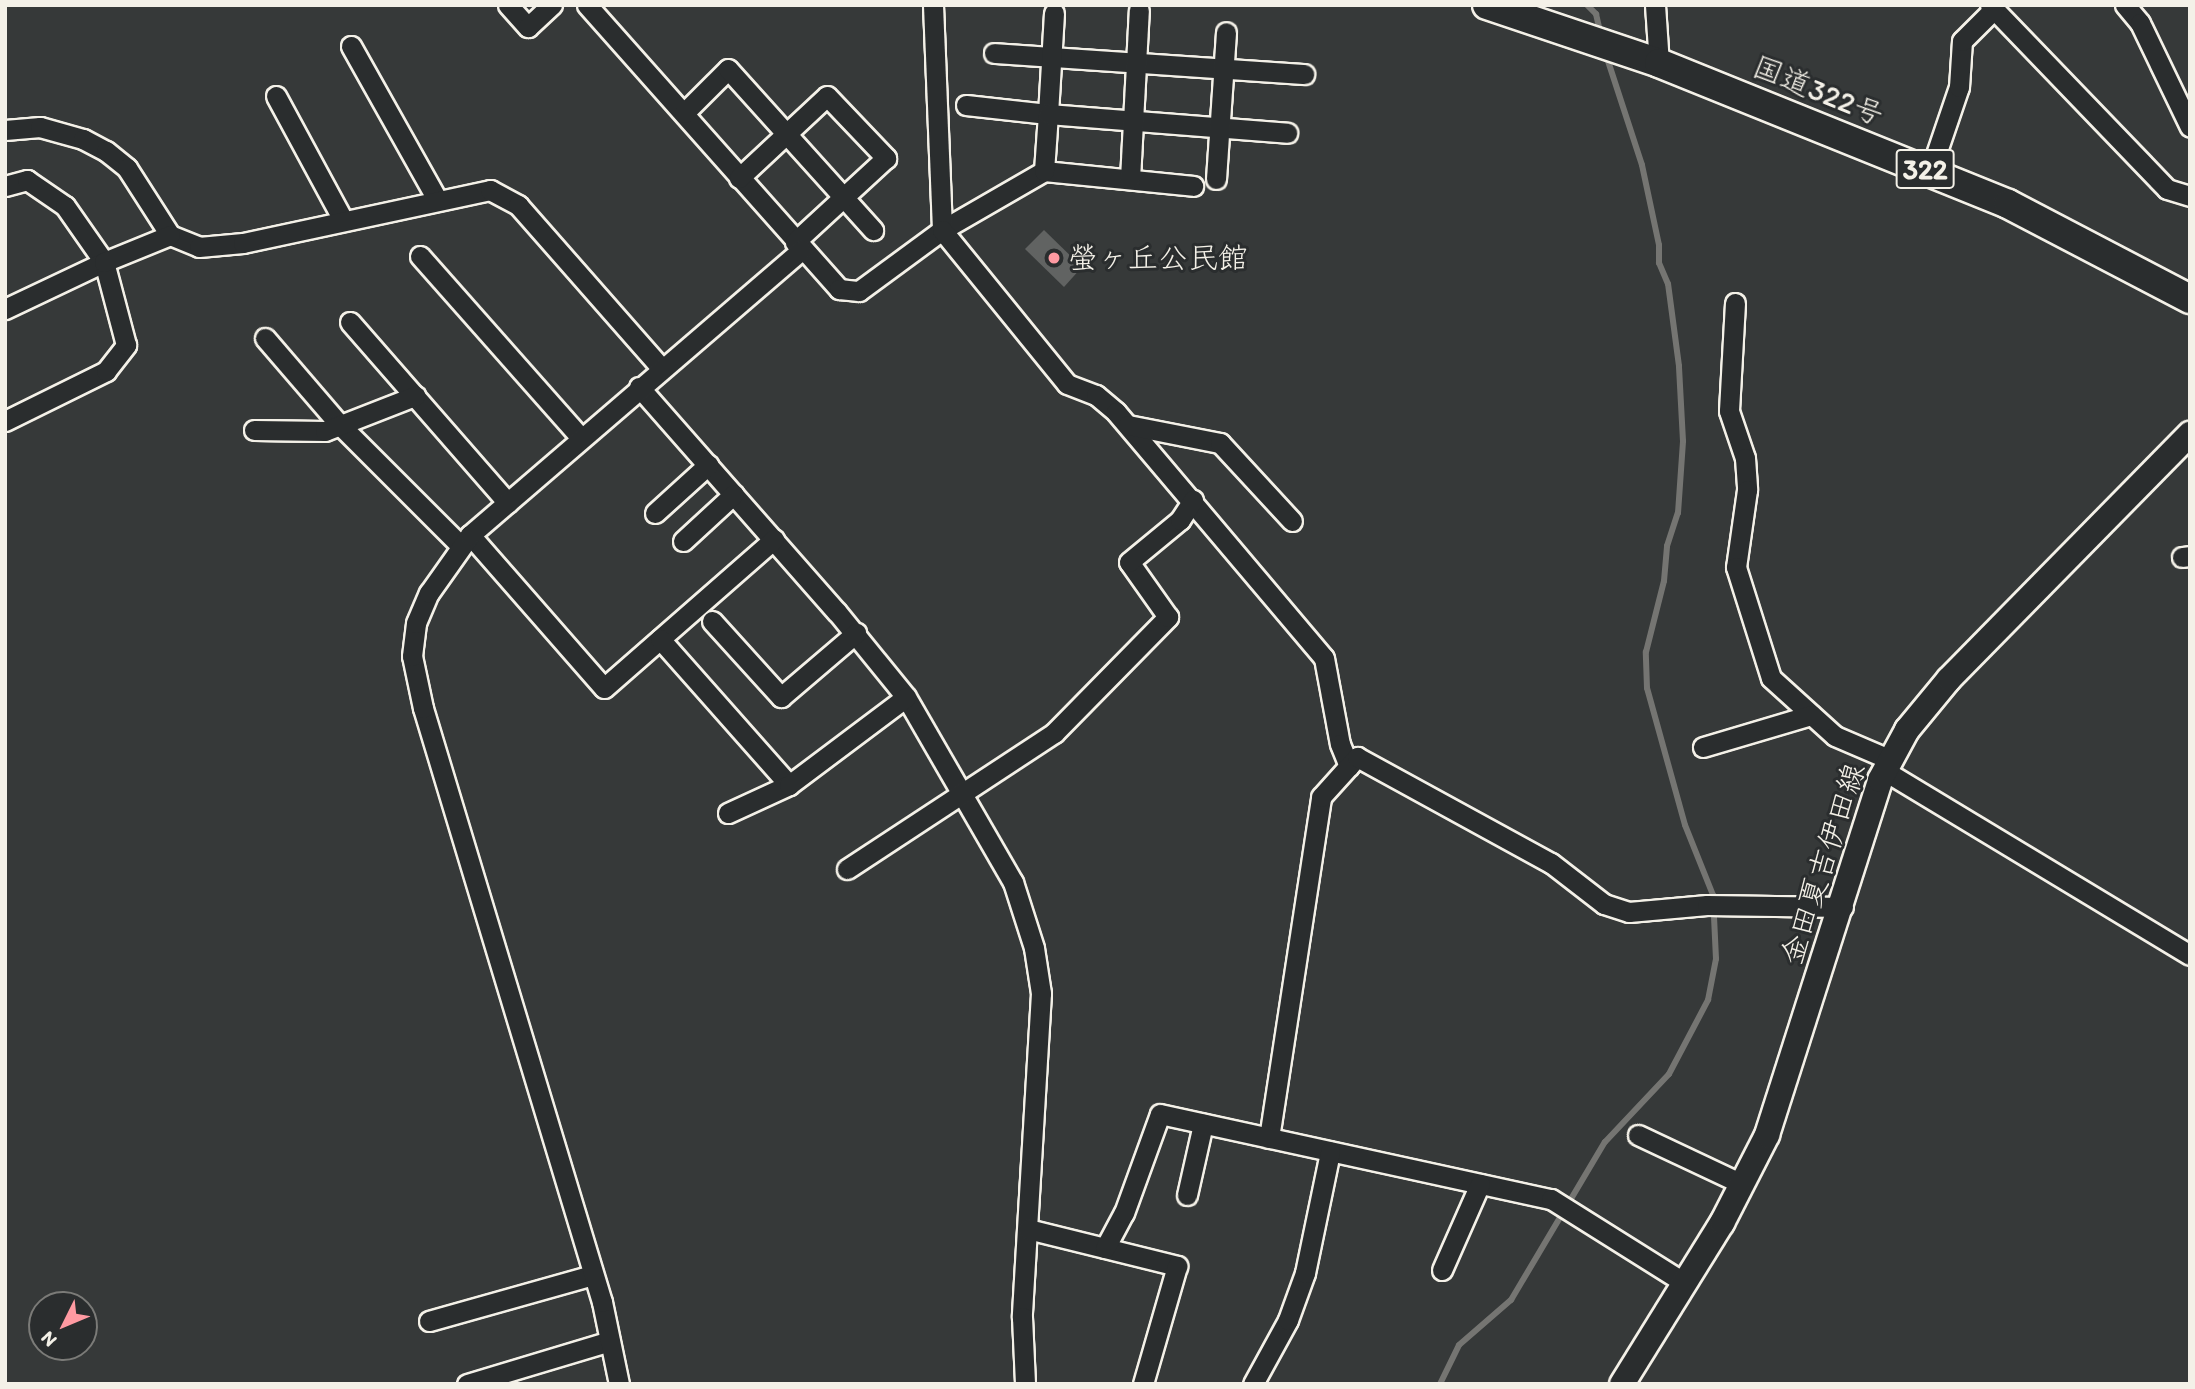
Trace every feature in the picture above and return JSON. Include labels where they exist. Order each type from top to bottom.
[{"type":"highway","name":"国道322号","points":[[1487,5],[1655,62],[2008,204],[2190,299]]},
{"type":"main road","name":"金田夏吉伊田線","points":[[1622,1384],[1685,1283],[1742,1184],[1766,1135],[1888,766],[1907,730],[1949,679],[2190,434]]},
{"type":"street","points":[[508,5],[528,27],[552,5]]},
{"type":"street","points":[[587,5],[798,246],[839,289],[859,291],[942,230],[1044,171],[1193,186]]},
{"type":"street","points":[[933,5],[942,230],[1067,384],[1096,395],[1128,425],[1324,658],[1340,744],[1349,766]]},
{"type":"street","points":[[1655,5],[1655,62]]},
{"type":"street","points":[[2125,5],[2140,23],[2190,127]]},
{"type":"street","points":[[1930,172],[1959,87],[1962,41],[1992,7],[2167,189],[2190,197]]},
{"type":"street","points":[[1129,180],[1139,10]]},
{"type":"street","points":[[1044,171],[1054,13]]},
{"type":"street","points":[[1216,179],[1226,32]]},
{"type":"street","points":[[351,46],[437,199]]},
{"type":"street","points":[[994,53],[1304,74]]},
{"type":"street","points":[[684,113],[728,69],[873,230]]},
{"type":"street","points":[[275,96],[342,218]]},
{"type":"street","points":[[619,1384],[593,1275],[454,820],[412,656],[416,623],[465,540],[798,246],[886,158],[827,96],[739,178]]},
{"type":"street","points":[[966,105],[1287,133]]},
{"type":"street","points":[[5,130],[40,127],[83,139],[106,151],[127,168],[170,235],[199,247],[243,243],[342,218],[490,190],[518,205],[662,368]]},
{"type":"street","points":[[5,186],[27,180],[65,205],[104,262],[126,345],[106,371],[5,421]]},
{"type":"street","points":[[5,310],[104,262],[170,235]]},
{"type":"street","points":[[420,256],[581,438]]},
{"type":"street","points":[[1735,303],[1729,411],[1745,458],[1747,491],[1736,566],[1771,678],[1835,736],[1888,766],[2190,955]]},
{"type":"street","points":[[350,321],[508,503]]},
{"type":"street","points":[[265,338],[338,423],[465,540],[604,688],[774,539]]},
{"type":"street","points":[[639,387],[856,633],[906,697],[1013,882],[1034,948],[1041,993],[1022,1317],[1024,1384]]},
{"type":"street","points":[[254,430],[326,431],[338,423],[415,396]]},
{"type":"street","points":[[1128,425],[1220,443],[1292,521]]},
{"type":"street","points":[[655,513],[708,465]]},
{"type":"street","points":[[683,541],[734,494]]},
{"type":"street","points":[[847,869],[1054,733],[1168,617],[1129,562],[1180,520],[1193,500]]},
{"type":"street","points":[[712,621],[781,697],[856,633]]},
{"type":"street","points":[[660,639],[789,785]]},
{"type":"street","points":[[727,813],[789,785],[906,697]]},
{"type":"street","points":[[1703,747],[1811,715]]},
{"type":"street","points":[[1269,1138],[1321,797],[1357,757],[1551,863],[1604,904],[1629,912],[1716,905],[1843,907]]},
{"type":"street","points":[[1105,1248],[1124,1213],[1160,1114],[1480,1184],[1568,1208],[1685,1283]]},
{"type":"street","points":[[1187,1195],[1203,1124]]},
{"type":"street","points":[[1638,1135],[1742,1184]]},
{"type":"street","points":[[1253,1384],[1288,1320],[1305,1273],[1330,1152]]},
{"type":"street","points":[[1442,1270],[1480,1184]]},
{"type":"street","points":[[1028,1229],[1177,1266],[1143,1384]]},
{"type":"street","points":[[429,1321],[593,1275]]},
{"type":"street","points":[[467,1384],[610,1341]]},
{"type":"building","name":"螢ヶ丘公民館","points":[[1044,230],[1082,267],[1064,287],[1025,249]]},
{"type":"waterway","points":[[1587,5],[1596,14],[1601,35]]},
{"type":"waterway","points":[[1440,1384],[1459,1345],[1511,1300],[1605,1142],[1669,1074],[1708,1000],[1716,959],[1713,895],[1685,825],[1647,688],[1646,652],[1664,581],[1667,546],[1678,513],[1683,441],[1679,366],[1668,284],[1659,263],[1659,245],[1642,165],[1606,55]]},
{"type":"place","name":"螢ヶ丘公民館","points":[[1054,258]]}]
